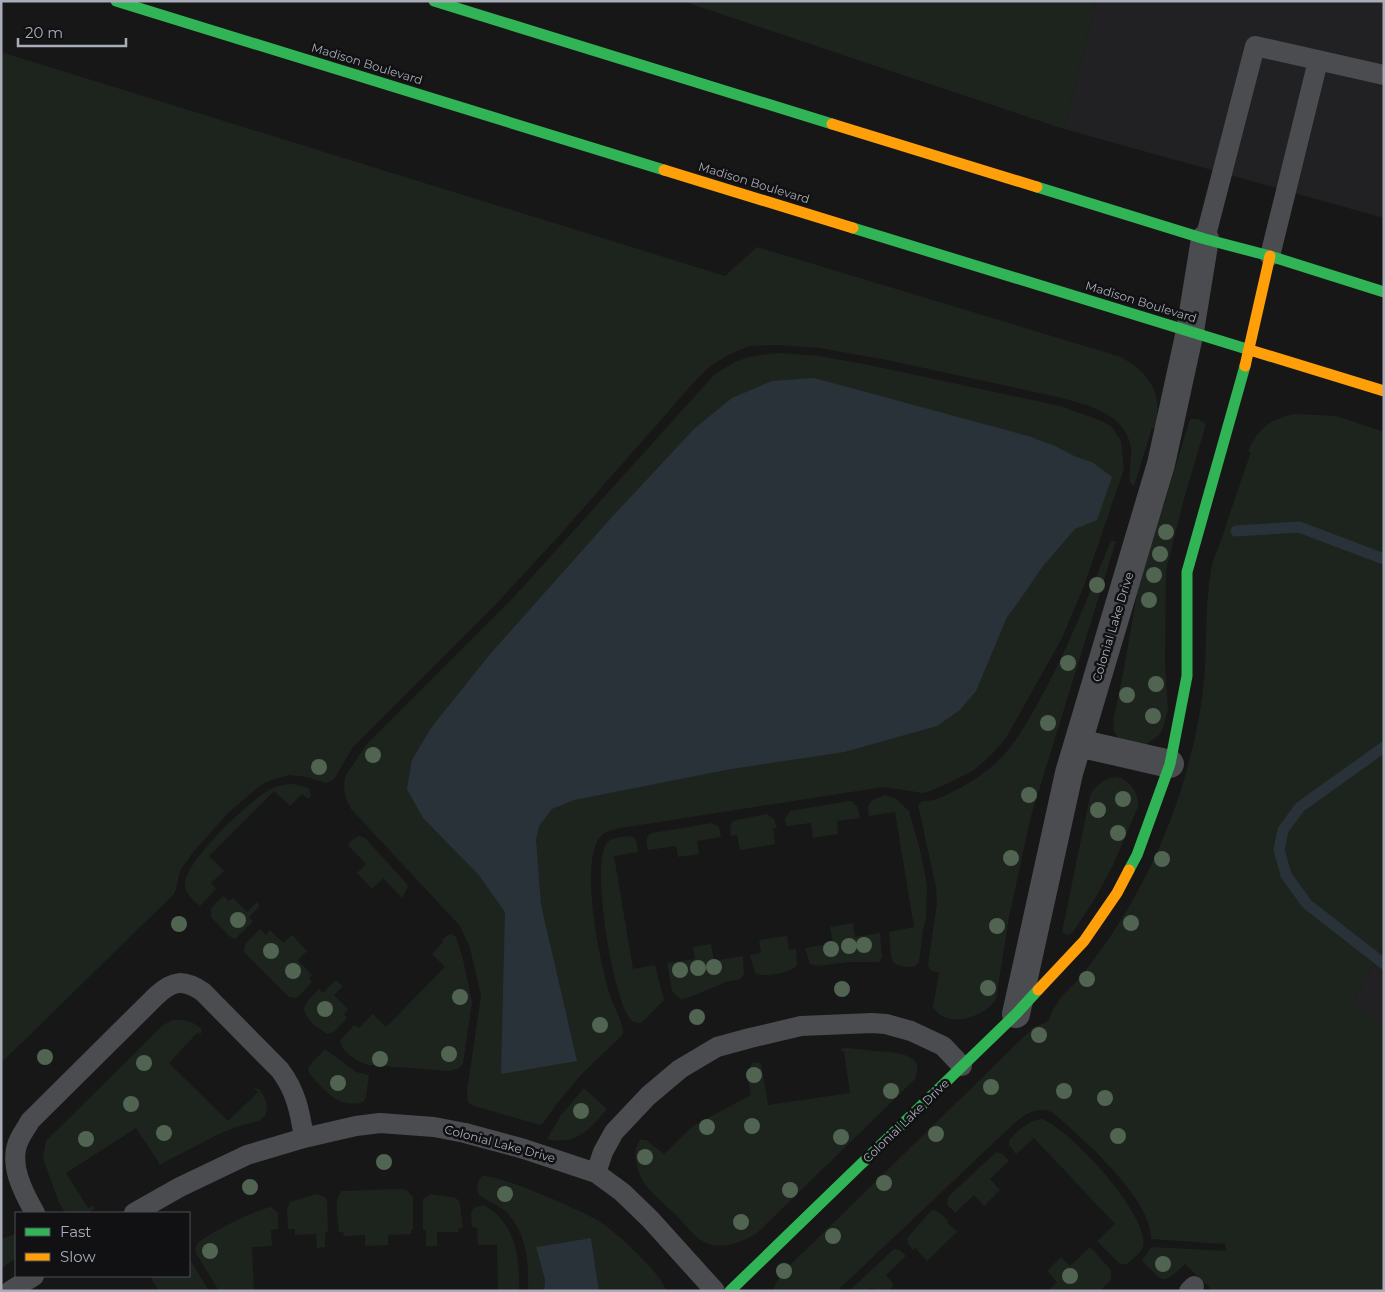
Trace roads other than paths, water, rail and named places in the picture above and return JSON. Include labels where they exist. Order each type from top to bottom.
[{"type":"main road","name":"Madison Boulevard","points":[[116,1],[1384,391]]},
{"type":"main road","points":[[434,1],[1205,239],[1270,256],[1384,292]]},
{"type":"main road","name":"Colonial Lake Drive","points":[[730,1291],[1016,1014],[1084,941],[1117,893],[1137,855],[1170,764],[1187,676],[1187,572],[1250,350],[1270,256]]},
{"type":"street","name":"Colonial Lake Drive","points":[[1016,1014],[1049,858],[1078,743],[1161,464],[1190,331],[1205,239]]},
{"type":"street","points":[[1078,743],[1170,764]]},
{"type":"lane","points":[[1205,239],[1256,46],[1384,76]]},
{"type":"lane","points":[[1270,256],[1318,61]]},
{"type":"lane","points":[[34,1212],[26,1198],[14,1164],[19,1140],[30,1122],[156,996],[172,985],[189,984],[203,992],[280,1070],[289,1082],[299,1105],[304,1138]]},
{"type":"lane","points":[[596,1173],[603,1152],[614,1132],[648,1096],[680,1069],[718,1047],[801,1026],[886,1024],[912,1031],[942,1046],[962,1066]]},
{"type":"lane","name":"Colonial Lake Drive","points":[[136,1212],[180,1187],[247,1155],[304,1138],[356,1126],[380,1123],[434,1127],[465,1133],[524,1149],[596,1173],[622,1192],[650,1219],[715,1291]]},
{"type":"lane","points":[[10,1291],[32,1277]]},
{"type":"waterway","points":[[1236,531],[1299,527],[1384,559]]},
{"type":"waterway","points":[[1384,747],[1300,807],[1283,830],[1279,849],[1286,875],[1307,904],[1384,964]]}]
